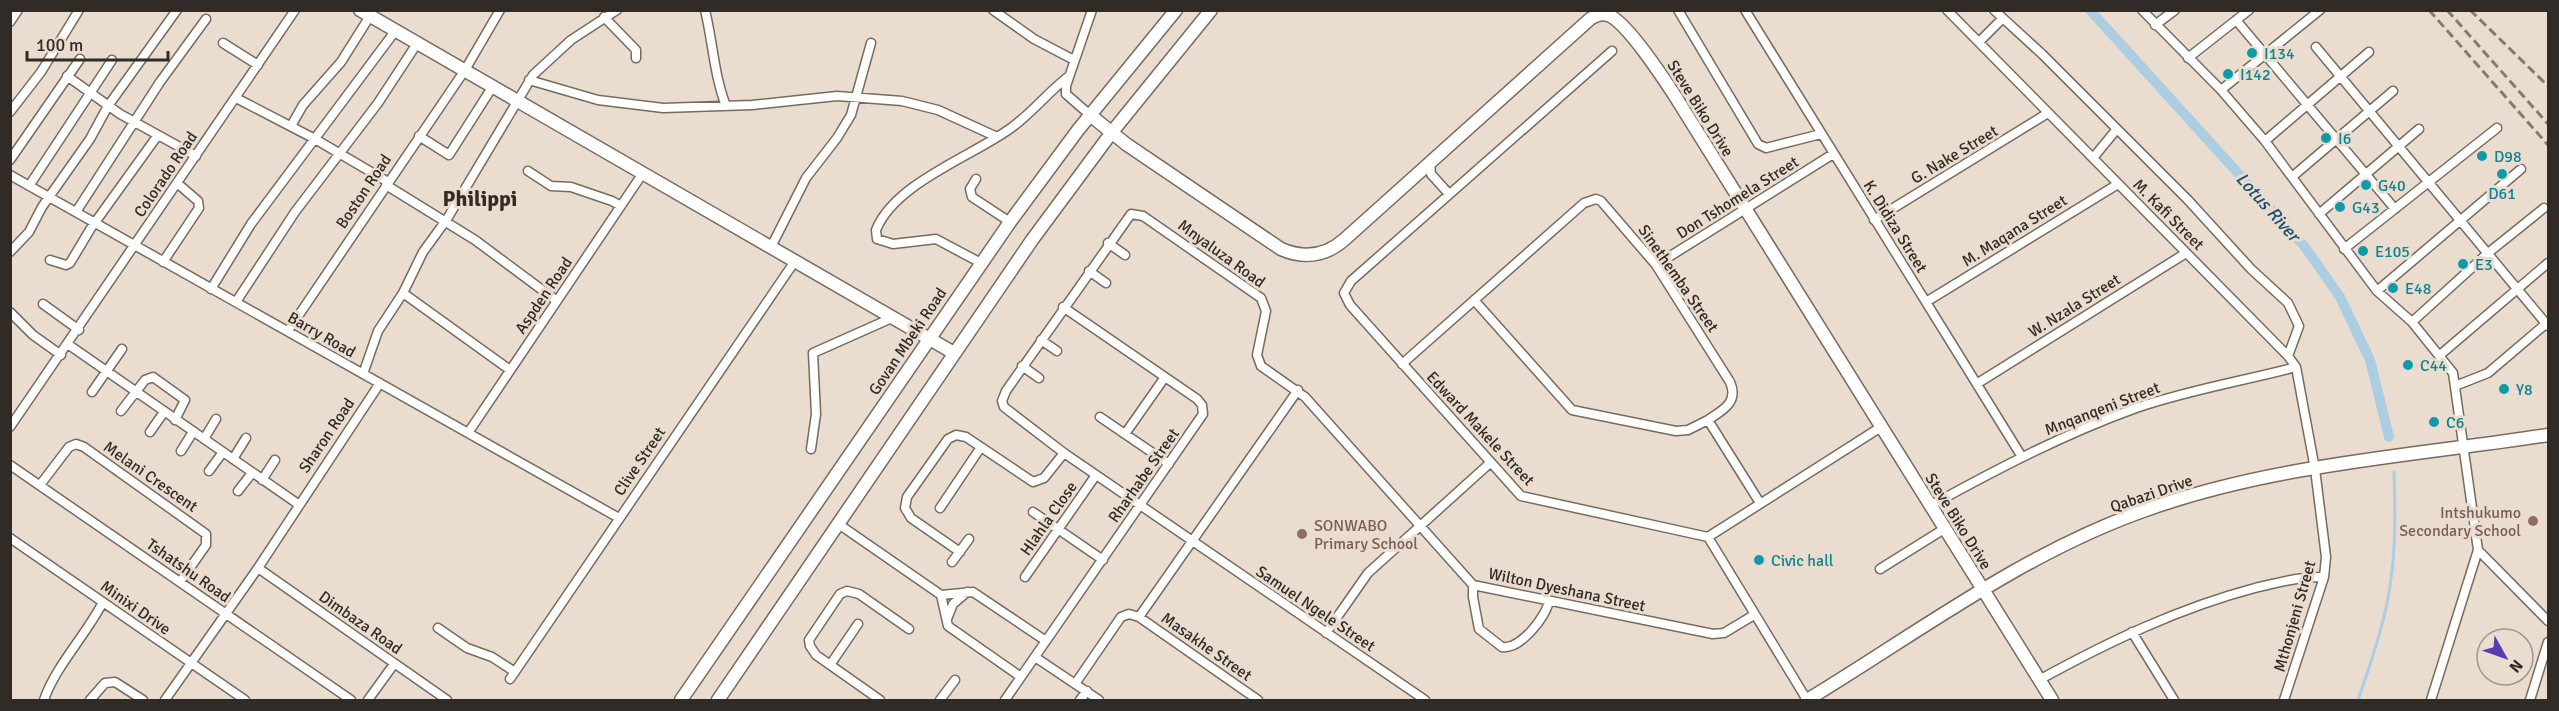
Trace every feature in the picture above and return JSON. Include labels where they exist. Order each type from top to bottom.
[{"type":"main road","name":"Govan Mbeki Road","points":[[681,700],[981,262],[1090,115],[1176,10]]},
{"type":"main road","points":[[718,700],[1032,240],[1112,132],[1211,10]]},
{"type":"main road","name":"Steve Biko Drive","points":[[1090,115],[1281,249],[1311,255],[1337,246],[1428,169],[1599,12],[1614,18],[1652,61],[2052,700]]},
{"type":"main road","points":[[365,13],[954,353]]},
{"type":"main road","name":"Qabazi Drive","points":[[1807,700],[1983,591],[2079,538],[2141,512],[2219,487],[2315,469],[2548,435]]},
{"type":"street","points":[[10,22],[18,10]]},
{"type":"street","points":[[10,112],[41,72],[79,10]]},
{"type":"street","points":[[10,252],[29,232],[42,207],[51,197],[108,106],[177,10]]},
{"type":"street","name":"Colorado Road","points":[[10,427],[69,345],[295,10]]},
{"type":"street","name":"Boston Road","points":[[288,331],[465,70],[500,10]]},
{"type":"street","points":[[363,374],[378,331],[403,293],[423,252],[444,222],[530,80],[553,54],[617,10]]},
{"type":"street","points":[[705,10],[716,79],[726,106]]},
{"type":"street","points":[[993,10],[1034,39],[1074,60]]},
{"type":"street","points":[[1090,115],[1066,94],[1069,76],[1092,10]]},
{"type":"street","points":[[1678,10],[1760,146],[1784,145],[1821,134]]},
{"type":"street","name":"K. Didiza Street","points":[[1745,10],[2022,457]]},
{"type":"street","name":"M. Kafi Street","points":[[1947,10],[2288,356],[2296,367],[2315,469]]},
{"type":"street","points":[[1994,10],[2042,54],[2288,303],[2299,326],[2288,356]]},
{"type":"street","points":[[2142,10],[2221,90],[2265,141],[2377,291],[2412,322],[2452,373],[2456,386],[2478,550],[2431,700]]},
{"type":"street","points":[[2155,25],[2175,10]]},
{"type":"street","points":[[2188,58],[2249,10]]},
{"type":"street","points":[[2221,90],[2320,10]]},
{"type":"street","points":[[291,126],[303,105],[341,62],[365,13]]},
{"type":"street","points":[[604,17],[636,50],[636,58]]},
{"type":"street","points":[[76,212],[206,19]]},
{"type":"street","points":[[1978,42],[2002,19]]},
{"type":"street","points":[[2236,20],[2395,209]]},
{"type":"street","points":[[212,289],[251,224],[396,30]]},
{"type":"street","points":[[236,302],[295,212],[387,91],[418,42]]},
{"type":"street","points":[[223,43],[258,65]]},
{"type":"street","points":[[771,247],[806,178],[846,125],[857,96],[871,43]]},
{"type":"street","points":[[2316,47],[2548,324],[2487,373],[2456,386]]},
{"type":"street","points":[[1428,169],[1449,194],[1612,51]]},
{"type":"street","points":[[2265,141],[2369,52]]},
{"type":"street","points":[[10,160],[80,59]]},
{"type":"street","points":[[29,186],[112,60]]},
{"type":"street","points":[[68,76],[108,106],[196,156]]},
{"type":"street","points":[[981,262],[936,240],[893,244],[880,242],[875,236],[884,218],[908,193],[1011,128],[1069,76]]},
{"type":"street","points":[[530,80],[547,87],[616,103],[675,109],[857,96],[923,106],[997,137]]},
{"type":"street","points":[[419,136],[449,155],[493,86]]},
{"type":"street","points":[[2292,177],[2393,91]]},
{"type":"street","points":[[236,98],[315,139],[387,183],[475,240],[557,302]]},
{"type":"street","name":"G. Nake Street","points":[[1874,220],[2048,113]]},
{"type":"street","points":[[2344,249],[2497,128]]},
{"type":"street","points":[[2319,214],[2419,129]]},
{"type":"street","points":[[2093,158],[2115,130]]},
{"type":"street","points":[[50,260],[66,265],[70,263],[96,222],[158,135]]},
{"type":"street","name":"Don Tshomela Street","points":[[1656,265],[1833,154]]},
{"type":"street","points":[[2377,291],[2521,169]]},
{"type":"street","points":[[528,171],[551,186],[571,187],[612,201],[621,207]]},
{"type":"street","name":"Aspden Road","points":[[468,433],[643,173]]},
{"type":"street","name":"Barry Road","points":[[10,175],[619,518]]},
{"type":"street","points":[[976,179],[970,189],[972,197],[1010,222]]},
{"type":"street","points":[[163,262],[199,208],[195,198],[177,183]]},
{"type":"street","name":"M. Maqana Street","points":[[1926,302],[2118,184]]},
{"type":"street","name":"Edward Makele Street","points":[[1449,194],[1351,281],[1344,291],[1350,305],[1516,492],[1527,499],[1708,537]]},
{"type":"street","name":"Sinethemba Street","points":[[1402,363],[1584,203],[1596,199],[1606,204],[1656,265],[1733,388],[1731,403],[1708,420],[1688,430],[1676,432],[1572,410],[1474,300]]},
{"type":"street","points":[[2412,322],[2488,253],[2544,208]]},
{"type":"street","name":"Mnyaluza Road","points":[[1191,540],[1064,453],[1004,407],[1002,401],[1022,366],[1126,218],[1136,213],[1255,292],[1266,311],[1258,360],[1265,370],[1298,390]]},
{"type":"street","points":[[1108,243],[1125,255]]},
{"type":"street","name":"W. Nzala Street","points":[[1978,383],[2186,253]]},
{"type":"street","name":"Clive Street","points":[[438,628],[467,648],[492,657],[513,675],[795,261]]},
{"type":"street","points":[[2440,355],[2548,263]]},
{"type":"street","points":[[1089,271],[1106,283]]},
{"type":"street","points":[[403,293],[510,370]]},
{"type":"street","points":[[43,304],[79,330]]},
{"type":"street","name":"Rharhabe Street","points":[[1005,700],[1201,418],[1203,409],[1197,399],[1063,307]]},
{"type":"street","points":[[10,312],[14,322],[62,355]]},
{"type":"street","points":[[811,449],[816,414],[813,353],[894,317]]},
{"type":"street","points":[[1041,340],[1057,351]]},
{"type":"street","points":[[69,345],[298,504]]},
{"type":"street","points":[[92,392],[122,349]]},
{"type":"street","points":[[1022,366],[1039,378]]},
{"type":"street","name":"Mnqanqeni Street","points":[[1930,506],[2052,442],[2139,407],[2296,367]]},
{"type":"street","points":[[121,411],[148,377],[156,377],[185,400],[175,420]]},
{"type":"street","points":[[1125,434],[1165,377]]},
{"type":"street","name":"Sharon Road","points":[[165,700],[258,568],[298,504],[380,383]]},
{"type":"street","points":[[1075,684],[1121,617],[1129,614],[1139,617],[1298,390]]},
{"type":"street","name":"Wilton Dyeshana Street","points":[[1298,390],[1473,585],[1713,634],[1724,633],[1754,615]]},
{"type":"street","points":[[150,432],[164,412]]},
{"type":"street","points":[[1100,417],[1169,464]]},
{"type":"street","points":[[204,439],[216,419]]},
{"type":"street","points":[[1708,420],[1760,503]]},
{"type":"street","points":[[1807,700],[1708,537],[1881,427]]},
{"type":"street","points":[[181,451],[193,432]]},
{"type":"street","points":[[960,552],[911,518],[906,513],[905,502],[952,436],[962,435],[1033,482],[1044,478],[1064,453]]},
{"type":"street","points":[[233,459],[246,438]]},
{"type":"street","name":"Melani Crescent","points":[[40,485],[69,447],[76,444],[84,447],[206,534],[206,545],[180,582]]},
{"type":"street","points":[[940,508],[981,447]]},
{"type":"street","points":[[209,471],[223,452]]},
{"type":"street","points":[[262,480],[275,460]]},
{"type":"street","points":[[1326,633],[1368,573],[1490,464]]},
{"type":"street","name":"Tshatshu Road","points":[[10,465],[351,700]]},
{"type":"street","name":"Mthonjeni Street","points":[[2284,700],[2324,577],[2326,557],[2315,469]]},
{"type":"street","points":[[238,491],[252,473]]},
{"type":"street","name":"Hlahla Close","points":[[1025,578],[1096,475]]},
{"type":"street","points":[[1033,512],[1103,560]]},
{"type":"street","points":[[837,523],[941,595],[967,592],[981,596],[1046,641]]},
{"type":"street","points":[[1880,569],[1944,529]]},
{"type":"street","name":"Minixi Drive","points":[[10,538],[245,700]]},
{"type":"street","points":[[952,562],[969,539]]},
{"type":"street","name":"Samuel Ngele Street","points":[[1191,540],[1425,700]]},
{"type":"street","points":[[2478,550],[2548,621]]},
{"type":"street","name":"Dimbaza Road","points":[[258,568],[447,700]]},
{"type":"street","points":[[2039,680],[2132,632],[2226,596],[2289,581],[2324,577]]},
{"type":"street","points":[[1473,585],[1479,629],[1502,648],[1514,645],[1544,617],[1549,601]]},
{"type":"street","points":[[880,700],[812,651],[809,640],[840,594],[847,591],[859,594],[909,629]]},
{"type":"street","points":[[946,622],[953,604],[967,592]]},
{"type":"street","points":[[941,595],[946,622],[950,629],[1021,677]]},
{"type":"street","points":[[44,700],[56,674],[81,640],[103,602]]},
{"type":"street","name":"Masakhe Street","points":[[1139,617],[1258,700]]},
{"type":"street","points":[[830,665],[858,624]]},
{"type":"street","points":[[2132,632],[2174,700]]},
{"type":"street","points":[[2530,700],[2548,642]]},
{"type":"street","points":[[1035,657],[1099,700]]},
{"type":"street","points":[[368,700],[394,664]]},
{"type":"street","points":[[940,700],[955,680]]},
{"type":"street","points":[[90,700],[105,683],[115,682],[143,700]]},
{"type":"street","points":[[1080,700],[1087,692]]},
{"type":"waterway","name":"Lotus River","points":[[2090,10],[2305,247],[2340,297],[2370,360],[2389,437]]},
{"type":"waterway","points":[[2358,700],[2378,641],[2389,595],[2393,566],[2394,472]]},
{"type":"railway","points":[[2429,10],[2548,145]]},
{"type":"railway","points":[[2447,10],[2548,124]]},
{"type":"railway","points":[[2470,10],[2548,86]]},
{"type":"place","name":"I134","points":[[2252,53]]},
{"type":"place","name":"I142","points":[[2228,74]]},
{"type":"place","name":"I6","points":[[2326,138]]},
{"type":"place","name":"D98","points":[[2482,156]]},
{"type":"place","name":"D61","points":[[2502,174]]},
{"type":"place","name":"G40","points":[[2366,185]]},
{"type":"place","name":"G43","points":[[2340,207]]},
{"type":"place","name":"E105","points":[[2363,251]]},
{"type":"place","name":"E3","points":[[2463,264]]},
{"type":"place","name":"E48","points":[[2393,288]]},
{"type":"place","name":"C44","points":[[2408,365]]},
{"type":"place","name":"Y8","points":[[2504,389]]},
{"type":"place","name":"C6","points":[[2434,422]]},
{"type":"place","name":"Intshukumo Secondary School","points":[[2533,521]]},
{"type":"place","name":"SONWABO Primary School","points":[[1302,534]]},
{"type":"place","name":"Civic hall","points":[[1759,560]]},
{"type":"district","name":"Philippi","points":[[480,198]]}]
